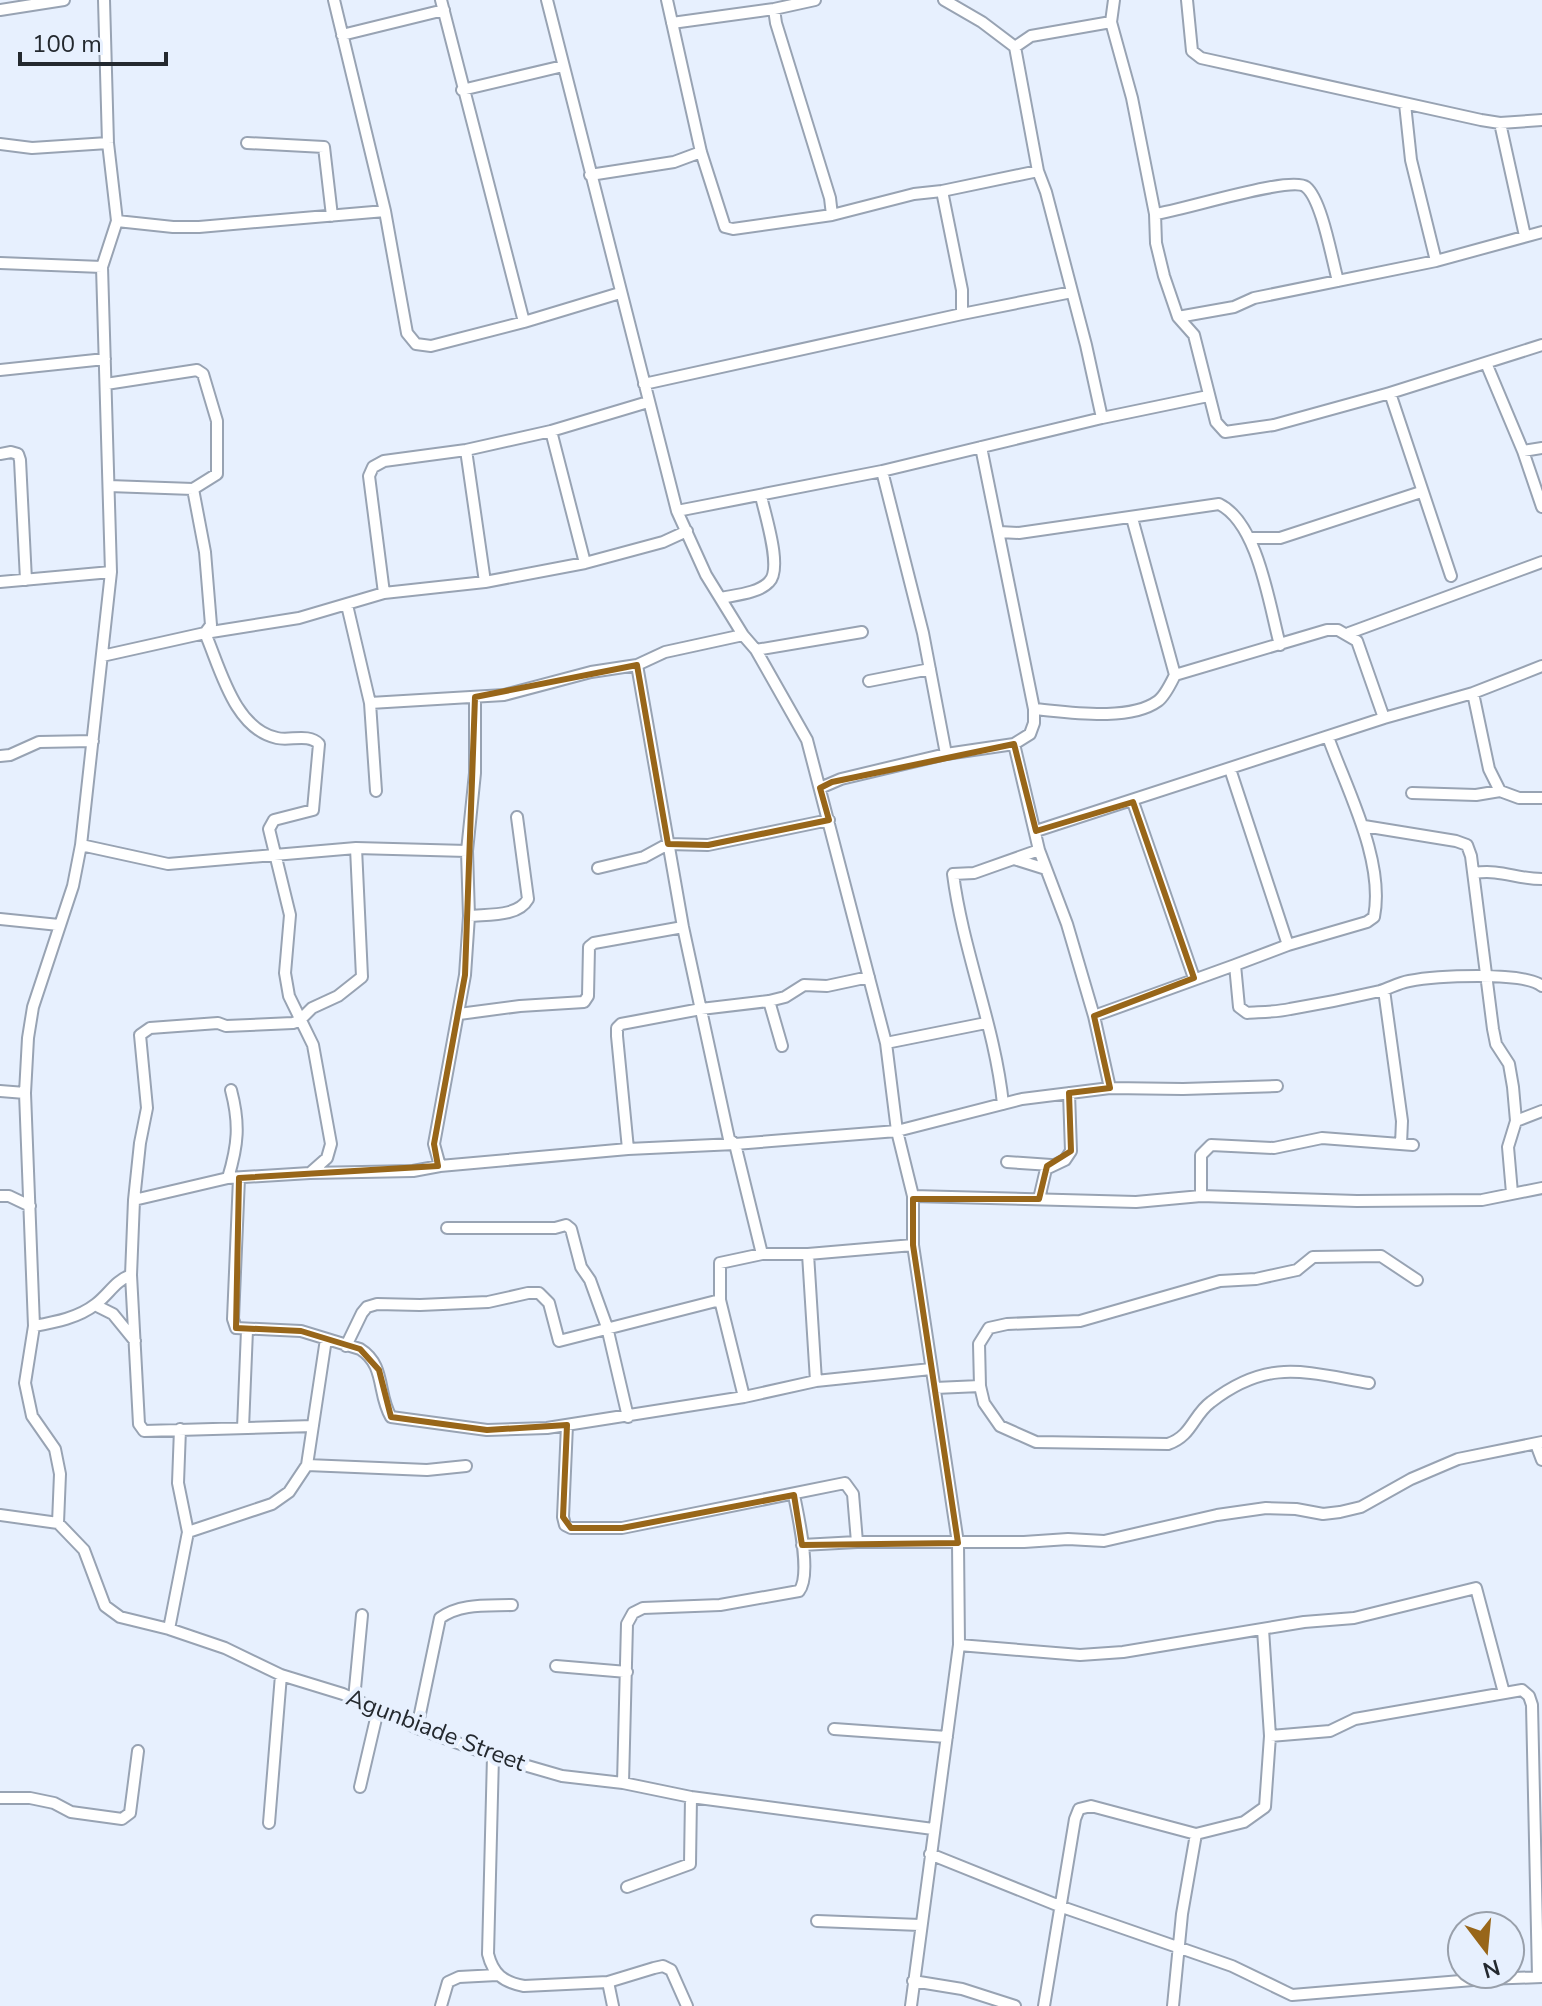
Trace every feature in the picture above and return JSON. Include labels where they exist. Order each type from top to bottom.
[{"type":"street","points":[[0,10],[64,0]]},
{"type":"street","points":[[0,1515],[58,1523],[60,1474],[55,1449],[32,1416],[25,1383],[34,1326],[25,1093],[29,1022],[73,886],[81,845],[111,572],[102,267],[117,221],[108,143],[104,0]]},
{"type":"street","points":[[334,0],[385,211],[407,333],[416,344],[431,346],[620,293]]},
{"type":"street","points":[[547,0],[677,511],[706,575],[743,635],[756,650],[807,740],[886,1043],[897,1131],[913,1196],[913,1245],[958,1543],[959,1645],[911,2006]]},
{"type":"street","points":[[667,0],[701,152],[725,227],[733,229],[832,215],[914,194],[1038,171]]},
{"type":"street","points":[[672,23],[815,0]]},
{"type":"street","points":[[944,0],[982,22],[1015,47],[1038,171],[1072,292],[1102,418]]},
{"type":"street","points":[[1114,0],[1111,22],[1132,98],[1155,214],[1156,243],[1178,317],[1194,335],[1216,422],[1225,432],[1274,425],[1390,393],[1542,345]]},
{"type":"street","points":[[1187,0],[1195,56],[1500,123],[1542,120]]},
{"type":"street","points":[[342,35],[442,5],[524,322]]},
{"type":"street","points":[[774,9],[830,198],[832,215]]},
{"type":"street","points":[[1015,47],[1031,36],[1111,22]]},
{"type":"street","points":[[462,90],[563,66]]},
{"type":"street","points":[[1405,104],[1411,160],[1436,261]]},
{"type":"street","points":[[1500,123],[1525,236]]},
{"type":"street","points":[[0,144],[32,148],[108,143]]},
{"type":"street","points":[[247,143],[324,147],[332,216]]},
{"type":"street","points":[[590,175],[674,162],[701,152]]},
{"type":"street","points":[[1155,214],[1277,185],[1292,183],[1305,186],[1314,198],[1338,281]]},
{"type":"street","points":[[942,191],[962,290],[962,314]]},
{"type":"street","points":[[117,221],[199,227],[385,211]]},
{"type":"street","points":[[1178,317],[1234,307],[1254,298],[1436,261],[1542,232]]},
{"type":"street","points":[[0,263],[102,267]]},
{"type":"street","points":[[644,384],[1072,292]]},
{"type":"street","points":[[0,370],[105,359]]},
{"type":"street","points":[[1486,363],[1523,451],[1542,507]]},
{"type":"street","points":[[106,384],[197,370],[203,374],[217,421],[217,474],[193,489],[109,486]]},
{"type":"street","points":[[1390,393],[1451,576]]},
{"type":"street","points":[[677,511],[882,471],[1208,396]]},
{"type":"street","points":[[384,593],[369,476],[373,467],[384,461],[466,450],[551,431],[648,402]]},
{"type":"street","points":[[551,431],[585,563]]},
{"type":"street","points":[[820,788],[841,779],[946,754],[1014,744],[1030,734],[1034,709],[981,447]]},
{"type":"street","points":[[1523,451],[1542,448]]},
{"type":"street","points":[[466,450],[485,582]]},
{"type":"street","points":[[0,454],[18,454],[20,460],[26,580]]},
{"type":"street","points":[[882,471],[930,669],[946,754]]},
{"type":"street","points":[[193,489],[205,552],[211,625],[205,633]]},
{"type":"street","points":[[1249,538],[1280,538],[1421,492]]},
{"type":"street","points":[[721,598],[770,582],[776,569],[761,496]]},
{"type":"street","points":[[999,532],[1019,533],[1219,504],[1237,516],[1249,538],[1261,567],[1280,645]]},
{"type":"street","points":[[1132,518],[1175,675]]},
{"type":"street","points":[[102,656],[205,633],[299,618],[384,593],[485,582],[585,563],[663,542],[687,531]]},
{"type":"street","points":[[1034,709],[1094,713],[1133,711],[1159,700],[1175,675],[1327,630],[1349,633],[1542,562]]},
{"type":"street","points":[[0,582],[111,572]]},
{"type":"street","points":[[347,605],[370,703],[376,791]]},
{"type":"street","points":[[756,650],[862,632]]},
{"type":"street","points":[[205,633],[233,696],[251,724],[263,733],[278,738],[311,738],[319,744],[313,810],[270,823],[290,915],[285,973],[289,996],[313,1045],[331,1144],[327,1158],[310,1173]]},
{"type":"street","points":[[1349,633],[1362,650],[1384,718]]},
{"type":"street","points":[[370,703],[504,695],[591,672],[637,665],[665,652],[743,635]]},
{"type":"street","points":[[637,665],[683,927],[729,1139],[735,1144],[762,1254]]},
{"type":"street","points":[[1036,831],[1384,718],[1473,693],[1542,666]]},
{"type":"street","points":[[869,681],[930,669]]},
{"type":"street","points":[[1473,693],[1489,769],[1500,791]]},
{"type":"street","points":[[440,1166],[434,1144],[465,975],[469,916],[467,851],[475,773],[475,697]]},
{"type":"street","points":[[1094,1016],[1194,978],[1288,945],[1367,922],[1374,917],[1371,853],[1364,826],[1353,808],[1328,737]]},
{"type":"street","points":[[0,756],[10,755],[39,742],[93,741]]},
{"type":"street","points":[[1014,744],[1039,850],[1067,924],[1094,1016],[1110,1088]]},
{"type":"street","points":[[1230,769],[1288,945]]},
{"type":"street","points":[[1412,793],[1476,795],[1500,791],[1519,798],[1542,798]]},
{"type":"street","points":[[1133,802],[1194,978]]},
{"type":"street","points":[[469,916],[516,910],[523,907],[528,899],[517,817]]},
{"type":"street","points":[[598,868],[644,857],[668,844],[708,845],[829,820]]},
{"type":"street","points":[[1364,826],[1467,845],[1474,873],[1496,1044],[1509,1064],[1516,1121],[1508,1147],[1512,1193]]},
{"type":"street","points":[[81,845],[168,864],[356,848],[467,851]]},
{"type":"street","points":[[313,1426],[152,1432],[144,1431],[139,1424],[131,1275],[134,1200],[147,1108],[140,1035],[150,1028],[218,1023],[226,1026],[279,1025],[299,1021],[312,1008],[338,996],[362,977],[356,848]]},
{"type":"street","points":[[1003,1104],[999,1064],[961,928],[953,874],[974,873],[1039,850]]},
{"type":"street","points":[[1014,859],[1046,869]]},
{"type":"street","points":[[1474,873],[1501,871],[1526,879],[1542,879]]},
{"type":"street","points":[[0,919],[59,925]]},
{"type":"street","points":[[459,1014],[584,1002],[588,996],[589,947],[594,943],[683,927]]},
{"type":"street","points":[[1235,965],[1239,1007],[1247,1013],[1286,1010],[1384,990],[1411,980],[1485,976],[1520,979],[1542,986]]},
{"type":"street","points":[[628,1149],[617,1028],[621,1024],[701,1009],[769,1001],[785,997],[804,985],[827,986],[869,977]]},
{"type":"street","points":[[1201,1196],[1201,1155],[1211,1145],[1274,1148],[1322,1138],[1407,1144],[1384,990]]},
{"type":"street","points":[[769,1001],[782,1046]]},
{"type":"street","points":[[886,1043],[986,1023]]},
{"type":"street","points":[[134,1200],[233,1178],[413,1171],[628,1149],[897,1131],[1003,1104],[1110,1088],[1277,1086]]},
{"type":"street","points":[[231,1090],[238,1135],[233,1178],[233,1319],[236,1328],[301,1331],[369,1355],[379,1370],[380,1385],[391,1417],[487,1430],[567,1425],[744,1397],[816,1381],[931,1369]]},
{"type":"street","points":[[0,1091],[25,1093]]},
{"type":"street","points":[[1039,1199],[1046,1169],[1065,1160],[1071,1151],[1069,1093]]},
{"type":"street","points":[[1516,1121],[1542,1111]]},
{"type":"street","points":[[1007,1162],[1051,1165]]},
{"type":"street","points":[[913,1196],[1136,1202],[1201,1196],[1357,1201],[1482,1200],[1542,1188]]},
{"type":"street","points":[[0,1196],[9,1196],[30,1206]]},
{"type":"street","points":[[447,1228],[555,1228],[566,1225],[571,1229],[581,1267],[590,1280],[607,1327],[628,1417]]},
{"type":"street","points":[[744,1397],[720,1300],[720,1263],[762,1254],[808,1254],[913,1245]]},
{"type":"street","points":[[808,1254],[816,1381]]},
{"type":"street","points":[[1369,1383],[1291,1371],[1259,1374],[1209,1402],[1180,1440],[1168,1444],[1036,1442],[1000,1426],[984,1403],[980,1386],[979,1344],[989,1328],[1007,1324],[1080,1321],[1220,1281],[1256,1279],[1297,1270],[1313,1257],[1381,1256],[1417,1280]]},
{"type":"street","points":[[34,1326],[63,1321],[95,1305],[120,1279],[131,1275]]},
{"type":"street","points":[[346,1346],[362,1313],[367,1307],[377,1304],[488,1302],[539,1293],[549,1303],[559,1341],[720,1300]]},
{"type":"street","points":[[95,1305],[113,1314],[135,1341]]},
{"type":"street","points":[[243,1428],[247,1330]]},
{"type":"street","points":[[188,1532],[282,1499],[307,1465],[326,1339]]},
{"type":"street","points":[[935,1388],[980,1386]]},
{"type":"street","points":[[567,1425],[563,1517],[565,1525],[571,1528],[622,1528],[845,1483],[853,1494],[857,1542]]},
{"type":"street","points":[[169,1629],[188,1532],[178,1483],[180,1429]]},
{"type":"street","points":[[802,1545],[1068,1539],[1104,1541],[1217,1515],[1266,1508],[1323,1514],[1340,1512],[1361,1507],[1411,1479],[1458,1459],[1539,1443],[1542,1460]]},
{"type":"street","points":[[307,1465],[427,1470],[466,1466]]},
{"type":"street","points":[[623,1783],[627,1624],[633,1613],[643,1608],[720,1605],[792,1594],[804,1585],[802,1545],[794,1495]]},
{"type":"street","name":"Agunbiade Street","points":[[58,1523],[84,1550],[105,1606],[120,1617],[225,1648],[281,1675],[354,1699],[417,1728],[493,1756],[562,1776],[623,1783],[691,1797],[933,1829]]},
{"type":"street","points":[[959,1645],[1100,1654],[1354,1618],[1476,1588],[1504,1693]]},
{"type":"street","points":[[417,1728],[440,1618],[453,1610],[472,1606],[512,1605]]},
{"type":"street","points":[[354,1699],[362,1615]]},
{"type":"street","points":[[1044,2006],[1079,1809],[1091,1806],[1196,1834],[1244,1822],[1265,1807],[1270,1736],[1263,1629]]},
{"type":"street","points":[[556,1666],[627,1672]]},
{"type":"street","points":[[269,1823],[281,1675]]},
{"type":"street","points":[[930,1854],[1062,1907],[1232,1966],[1292,2001],[1540,1977],[1532,1705],[1529,1696],[1522,1690],[1355,1719],[1330,1731],[1270,1736]]},
{"type":"street","points":[[360,1787],[378,1710]]},
{"type":"street","points":[[834,1729],[947,1737]]},
{"type":"street","points":[[0,1798],[30,1798],[54,1803],[71,1812],[122,1819],[128,1816],[138,1751]]},
{"type":"street","points":[[493,1756],[488,1954],[497,1975],[510,1984],[524,1986],[608,1982],[663,1966],[671,1970],[687,2006]]},
{"type":"street","points":[[627,1887],[690,1864],[691,1797]]},
{"type":"street","points":[[1173,2006],[1177,1948],[1196,1834]]},
{"type":"street","points":[[817,1921],[920,1925]]},
{"type":"street","points":[[441,2006],[448,1982],[459,1977],[497,1975]]},
{"type":"street","points":[[913,1981],[962,1989],[1015,2006]]},
{"type":"street","points":[[608,1982],[613,2006]]},
{"type":"highlighted area","points":[[637,665],[668,844],[708,845],[829,820],[820,788],[832,782],[1014,744],[1036,831],[1133,802],[1194,978],[1094,1016],[1110,1088],[1069,1093],[1071,1151],[1047,1166],[1039,1199],[913,1199],[913,1245],[958,1543],[802,1545],[794,1495],[622,1528],[571,1528],[563,1517],[567,1425],[487,1430],[391,1417],[379,1370],[360,1349],[301,1331],[236,1328],[239,1178],[438,1166],[434,1144],[465,975],[475,697]]}]
